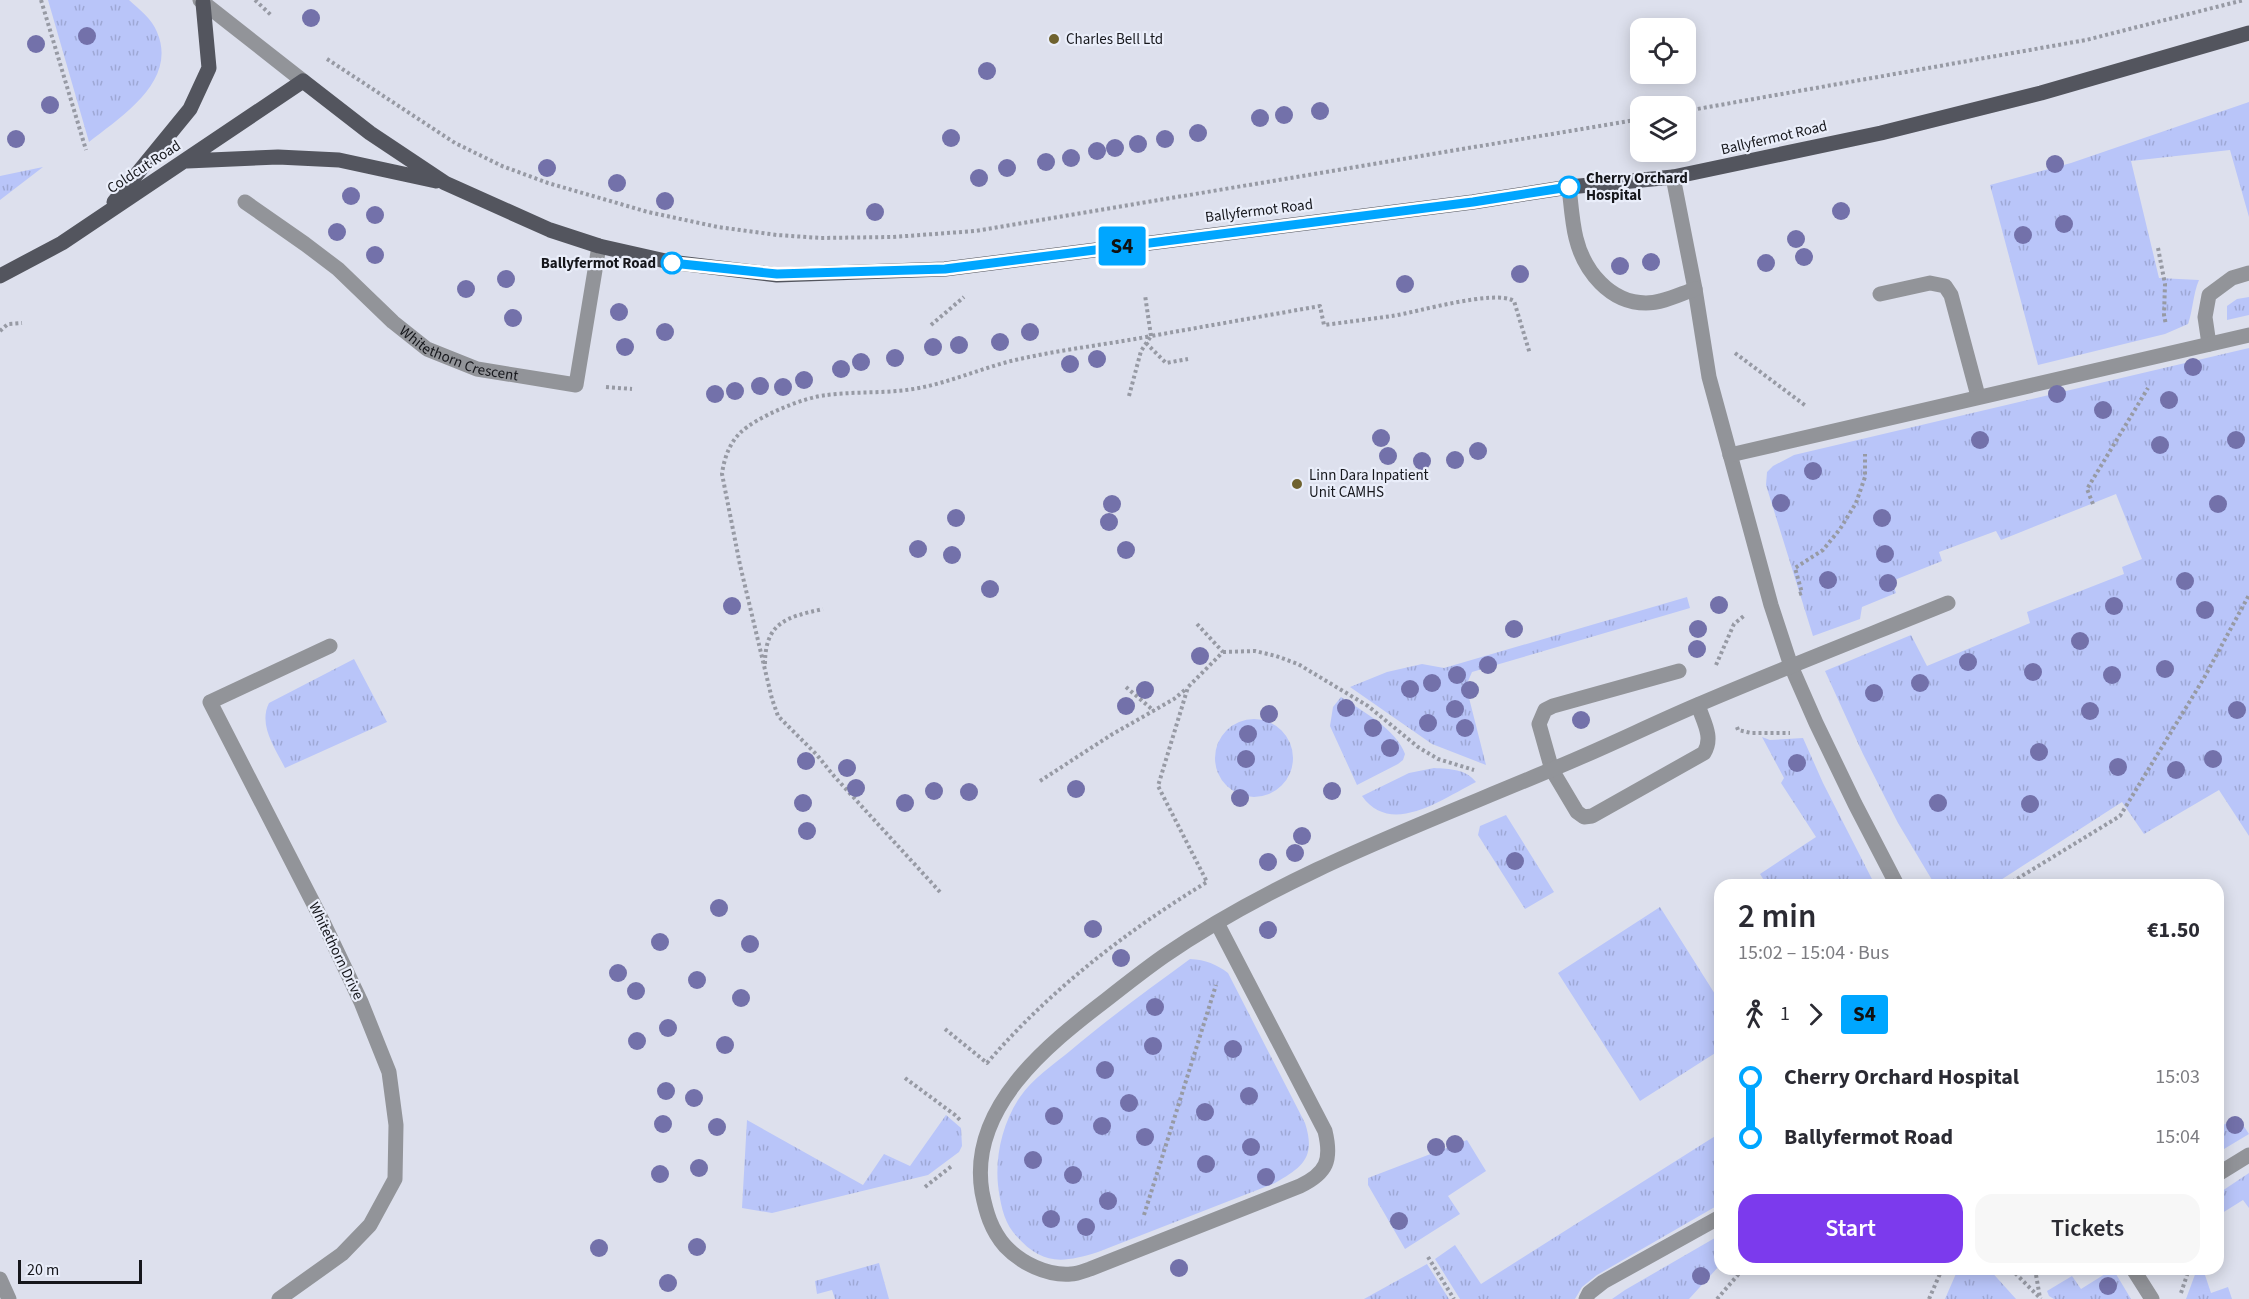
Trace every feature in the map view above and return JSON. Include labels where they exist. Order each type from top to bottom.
[{"type":"main road","points":[[105,214],[190,109],[209,68],[202,2]]},
{"type":"main road","name":"Ballyfermot Road","points":[[303,81],[370,133],[445,183],[550,230],[599,246],[670,262],[777,274],[945,269],[1473,202],[1569,187],[1674,177],[1892,130],[2041,93],[2249,33]]},
{"type":"main road","name":"Coldcut Road","points":[[0,276],[62,243],[303,81]]},
{"type":"main road","points":[[186,161],[278,157],[339,160],[445,183]]},
{"type":"street","points":[[202,2],[303,81]]},
{"type":"street","points":[[1674,177],[1709,377],[1771,605],[1791,666],[1855,804],[1894,879]]},
{"type":"street","points":[[1569,187],[1576,237],[1581,253],[1598,280],[1609,290],[1620,297],[1645,303],[1659,302],[1695,289]]},
{"type":"street","name":"Whitethorn Crescent","points":[[245,202],[338,269],[393,322],[427,349],[477,369],[576,386],[599,246]]},
{"type":"street","points":[[2209,344],[2205,317],[2209,295],[2232,278],[2249,273]]},
{"type":"street","points":[[1880,294],[1930,283],[1945,286],[1951,295],[1978,396]]},
{"type":"street","points":[[1730,455],[2249,335]]},
{"type":"street","points":[[1217,923],[1325,1131],[1329,1148],[1326,1163],[1317,1178],[1300,1186],[1071,1275],[1049,1272],[1035,1267],[1019,1258],[1006,1246],[994,1230],[985,1209],[980,1182],[981,1156],[989,1130],[1000,1105],[1032,1063],[1085,1015],[1166,955],[1217,923],[1259,898],[1341,858],[1551,770],[1698,705],[1948,603]]},
{"type":"street","name":"Whitethorn Drive","points":[[279,1299],[342,1254],[370,1225],[395,1179],[396,1125],[389,1072],[361,1002],[324,924],[210,702],[330,646]]},
{"type":"street","points":[[1679,671],[1545,710],[1539,724],[1551,770],[1577,812],[1584,817],[1592,816],[1704,753],[1709,745],[1709,736],[1698,705]]},
{"type":"street","points":[[2224,1170],[2249,1155]]},
{"type":"street","points":[[1586,1299],[1589,1293],[1603,1282],[1714,1220]]},
{"type":"street","points":[[2137,1275],[2152,1299]]},
{"type":"street","points":[[0,1279],[9,1299]]},
{"type":"path","points":[[41,0],[86,150]]},
{"type":"path","points":[[255,0],[272,16]]},
{"type":"path","points":[[1696,109],[2086,40],[2244,0]]},
{"type":"path","points":[[318,53],[455,143],[521,172],[648,212],[718,227],[821,238],[893,237],[975,231],[1630,121]]},
{"type":"path","points":[[2158,248],[2165,284],[2164,315],[2172,352]]},
{"type":"path","points":[[1129,396],[1141,351],[1151,336],[1144,295]]},
{"type":"path","points":[[940,892],[817,755],[778,716],[740,565],[722,474],[731,445],[741,432],[770,415],[807,399],[827,395],[887,393],[919,388],[1011,361],[1320,306],[1324,325],[1393,316],[1479,299],[1508,297],[1514,301],[1530,354]]},
{"type":"path","points":[[0,331],[9,324],[22,323]]},
{"type":"path","points":[[1701,327],[1804,406],[1814,410]]},
{"type":"path","points":[[1146,343],[1166,363],[1188,359]]},
{"type":"path","points":[[2093,504],[2086,489],[2151,384]]},
{"type":"path","points":[[2017,879],[2120,816],[2204,678],[2249,595]]},
{"type":"path","points":[[765,671],[765,650],[776,626],[800,614],[823,609]]},
{"type":"path","points":[[1197,624],[1223,652]]},
{"type":"path","points":[[1040,781],[1111,735],[1174,699],[1223,652],[1256,651],[1298,664],[1368,706],[1418,747],[1438,759],[1473,769],[1485,777],[1497,792]]},
{"type":"path","points":[[1126,687],[1154,711]]},
{"type":"path","points":[[945,1029],[987,1063],[1017,1028],[1077,973],[1140,924],[1207,882],[1158,786],[1188,687]]},
{"type":"path","points":[[1145,1248],[1137,1236],[1217,979],[1221,968],[1236,960]]},
{"type":"path","points":[[905,1078],[956,1115],[964,1125]]},
{"type":"path","points":[[925,1187],[958,1161]]},
{"type":"path","points":[[1428,1257],[1454,1299]]},
{"type":"path","points":[[1717,1299],[1738,1275]]},
{"type":"path","points":[[1929,1299],[1939,1275]]},
{"type":"path","points":[[2017,1275],[2040,1299]]},
{"type":"path","points":[[2036,1275],[2040,1299]]},
{"type":"path","points":[[2179,1299],[2187,1275]]},
{"type":"green space","points":[[48,0],[129,0],[149,19],[157,32],[161,50],[160,66],[153,81],[131,109],[89,142]]},
{"type":"green space","points":[[2249,102],[2249,217],[2230,150],[2131,161],[2159,278],[2199,280],[2188,324],[2165,334],[2038,365],[1990,185],[2071,163]]},
{"type":"green space","points":[[43,167],[0,200],[0,176]]},
{"type":"green space","points":[[2249,297],[2249,315],[2227,320],[2227,306],[2237,299]]},
{"type":"green space","points":[[2249,348],[2249,836],[2219,790],[2144,834],[2122,802],[2002,879],[1931,879],[1898,823],[1825,671],[1911,635],[1927,666],[2030,623],[2027,612],[2124,574],[2122,567],[2142,559],[2116,494],[2001,540],[1996,531],[1939,552],[1942,561],[1892,581],[1896,593],[1862,607],[1860,619],[1813,636],[1766,485],[1767,472],[1773,466],[1794,455]]},
{"type":"green space","points":[[1687,597],[1690,608],[1472,672],[1466,686],[1486,765],[1432,744],[1350,687],[1387,672],[1422,664],[1444,668]]},
{"type":"green space","points":[[354,659],[387,722],[285,768],[269,736],[265,720],[269,703]]},
{"type":"green space","points":[[1341,697],[1387,729],[1401,745],[1405,754],[1403,760],[1398,764],[1357,785],[1330,726],[1333,707]]},
{"type":"green space","points":[[1254,719],[1269,722],[1282,730],[1290,743],[1293,758],[1290,773],[1282,786],[1269,794],[1254,797],[1239,794],[1226,786],[1218,773],[1215,758],[1218,743],[1226,730],[1239,722]]},
{"type":"green space","points":[[1762,737],[1770,740],[1803,738],[1872,879],[1763,879],[1760,874],[1816,837],[1781,783],[1784,778]]},
{"type":"green space","points":[[1434,768],[1463,772],[1476,782],[1433,805],[1402,814],[1387,813],[1374,808],[1362,796],[1409,773]]},
{"type":"green space","points":[[1506,815],[1554,892],[1525,909],[1478,835],[1480,826]]},
{"type":"green space","points":[[1660,907],[1714,992],[1714,1054],[1640,1101],[1558,973]]},
{"type":"green space","points":[[1190,959],[1211,963],[1228,973],[1305,1123],[1309,1144],[1305,1160],[1293,1172],[1275,1183],[1098,1252],[1062,1260],[1051,1259],[1032,1251],[1013,1232],[1004,1216],[998,1185],[999,1151],[1014,1107],[1030,1084],[1043,1073],[1114,1015]]},
{"type":"green space","points":[[946,1115],[961,1128],[962,1146],[959,1152],[928,1175],[772,1213],[742,1208],[747,1120],[863,1185],[884,1154],[910,1166]]},
{"type":"green space","points":[[2237,1116],[2249,1134],[2224,1149],[2224,1125]]},
{"type":"green space","points":[[1714,1137],[1714,1207],[1597,1275],[1582,1287],[1575,1299],[1460,1299],[1435,1259],[1455,1245],[1481,1284]]},
{"type":"green space","points":[[1467,1140],[1486,1171],[1448,1196],[1460,1214],[1405,1249],[1368,1185],[1368,1178]]},
{"type":"green space","points":[[2249,1173],[2249,1208],[2243,1200],[2224,1212],[2224,1190]]},
{"type":"green space","points":[[1714,1238],[1714,1272],[1689,1299],[1612,1299]]},
{"type":"green space","points":[[879,1263],[889,1299],[835,1299],[832,1290],[817,1294],[815,1281]]},
{"type":"green space","points":[[1427,1264],[1449,1299],[1364,1299]]},
{"type":"green space","points":[[1955,1275],[1994,1275],[2016,1299],[1945,1299]]},
{"type":"green space","points":[[2103,1275],[2117,1275],[2131,1299],[2054,1299],[2047,1291],[2072,1276],[2081,1289]]},
{"type":"green space","points":[[2195,1275],[2205,1275],[2211,1293],[2228,1287],[2232,1299],[2186,1299]]},
{"type":"bus line","name":"S4","points":[[672,263],[777,274],[945,269],[1473,202],[1569,187]]},
{"type":"place","name":"Charles Bell Ltd","points":[[1054,39]]},
{"type":"place","name":"Cherry Orchard Hospital","points":[[1569,187]]},
{"type":"place","name":"Ballyfermot Road","points":[[672,263]]},
{"type":"place","name":"Linn Dara Inpatient Unit CAMHS","points":[[1297,484]]}]
